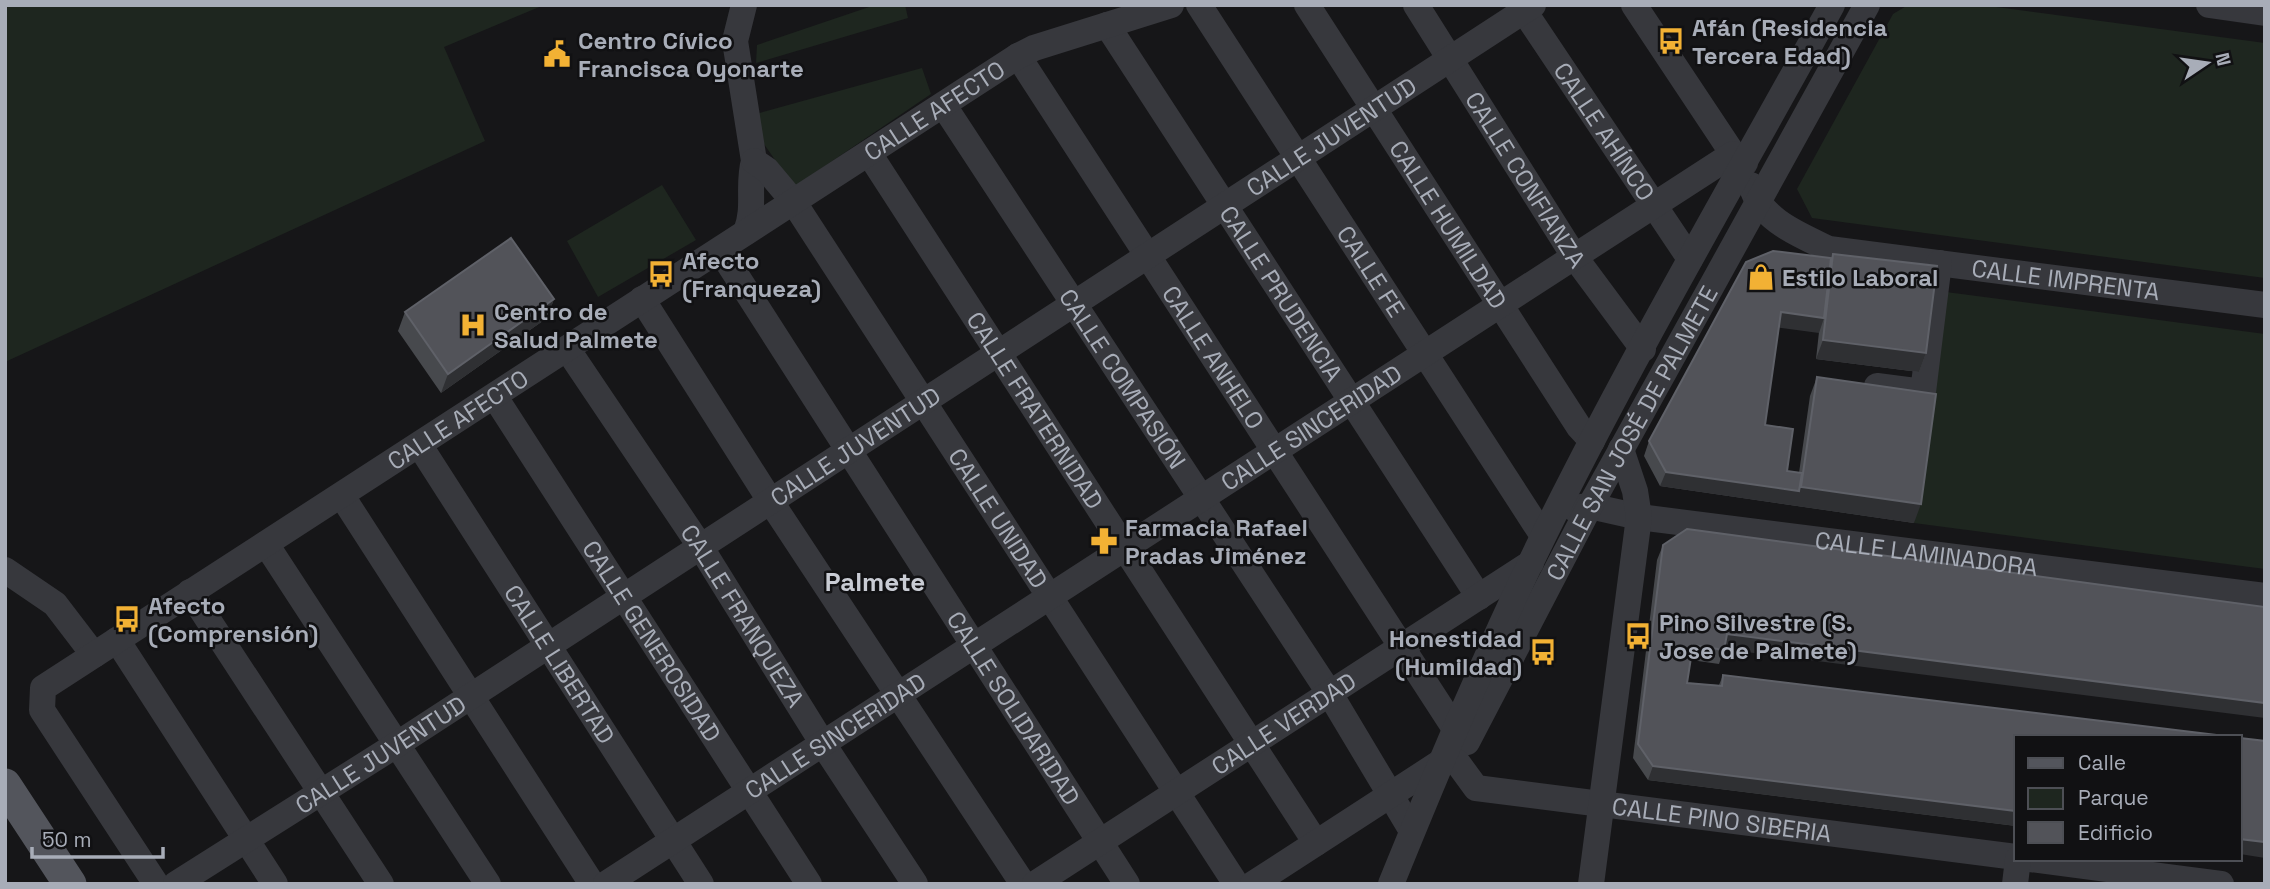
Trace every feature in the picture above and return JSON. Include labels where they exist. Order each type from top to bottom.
[{"type":"main road","points":[[5,785],[70,884]]},
{"type":"main road","points":[[5,826],[43,884]]},
{"type":"street","name":"CALLE AFECTO","points":[[156,884],[42,710],[43,688],[1018,57],[1034,48],[1171,5]]},
{"type":"street","name":"CALLE FE","points":[[1199,5],[1543,536]]},
{"type":"street","name":"CALLE HUMILDAD","points":[[1307,5],[1579,427],[1592,442]]},
{"type":"street","name":"CALLE CONFIANZA","points":[[1416,5],[1574,256],[1643,349]]},
{"type":"street","points":[[1634,5],[1739,158],[1756,201]]},
{"type":"street","name":"CALLE SAN JOSÉ DE PALMETE","points":[[1395,873],[1449,762],[1455,729],[1543,536],[1690,259],[1739,158],[1832,5]]},
{"type":"street","name":"CALLE SAN JOSÉ DE PALMETE","points":[[1395,873],[1412,831],[1449,762],[1756,201],[1867,5]]},
{"type":"street","points":[[2209,5],[2265,13]]},
{"type":"street","points":[[746,232],[752,217],[751,172],[754,161],[736,41],[749,7]]},
{"type":"street","name":"CALLE JUVENTUD","points":[[176,884],[396,745],[548,643],[1299,160],[1451,61],[1526,7]]},
{"type":"street","name":"CALLE AHÍNCO","points":[[1526,7],[1652,207],[1690,259]]},
{"type":"street","name":"CALLE PRUDENCIA","points":[[1107,25],[1479,597]]},
{"type":"street","name":"CALLE ANHELO","points":[[1018,57],[1150,255],[1455,729]]},
{"type":"street","name":"CALLE COMPASIÓN","points":[[944,106],[1076,303],[1330,694],[1412,831]]},
{"type":"street","name":"CALLE FRATERNIDAD","points":[[870,155],[1316,843]]},
{"type":"street","points":[[1718,272],[1739,158]]},
{"type":"street","name":"CALLE SINCERIDAD","points":[[606,884],[1351,404],[1574,256],[1652,207],[1739,158]]},
{"type":"street","name":"CALLE UNIDAD","points":[[754,161],[767,170],[793,201],[1236,884]]},
{"type":"street","name":"CALLE IMPRENTA","points":[[1756,201],[1787,229],[1829,248],[2265,305]]},
{"type":"street","name":"CALLE SOLIDARIDAD","points":[[720,250],[1127,884]]},
{"type":"street","points":[[1849,383],[1923,392],[1939,263]]},
{"type":"street","points":[[642,299],[771,502],[1023,884]]},
{"type":"street","name":"CALLE FRANQUEZA","points":[[568,350],[700,546],[822,744],[915,884]]},
{"type":"street","name":"CALLE GENEROSIDAD","points":[[495,397],[809,884]]},
{"type":"street","name":"CALLE LIBERTAD","points":[[420,446],[701,884]]},
{"type":"street","points":[[1591,884],[1639,517],[1635,491],[1621,449]]},
{"type":"street","points":[[342,496],[592,884]]},
{"type":"street","name":"CALLE LAMINADORA","points":[[1557,509],[1590,506],[1639,517],[2265,596]]},
{"type":"street","points":[[266,544],[488,884]]},
{"type":"street","name":"CALLE VERDAD","points":[[1035,884],[1531,563]]},
{"type":"street","points":[[5,570],[55,604],[94,655]]},
{"type":"street","points":[[190,592],[381,884]]},
{"type":"street","points":[[117,640],[275,884]]},
{"type":"street","points":[[1253,884],[1390,795],[1449,762]]},
{"type":"street","name":"CALLE PINO SIBERIA","points":[[1449,762],[1476,788],[2014,858]]},
{"type":"street","points":[[2015,884],[2017,861]]},
{"type":"street","points":[[2045,861],[2221,884]]},
{"type":"green space","points":[[5,5],[544,5],[444,47],[485,141],[5,362]]},
{"type":"green space","points":[[875,5],[905,5],[908,18],[756,63],[757,45]]},
{"type":"green space","points":[[1908,5],[1981,5],[2265,43],[2265,278],[1812,218],[1797,189],[1893,14]]},
{"type":"green space","points":[[922,68],[931,94],[794,187],[745,117]]},
{"type":"green space","points":[[662,185],[696,240],[598,297],[567,241]]},
{"type":"green space","points":[[1946,292],[2265,334],[2265,569],[1914,523]]},
{"type":"building","name":"Centro de Salud Palmete","points":[[511,238],[554,299],[448,374],[405,312]]},
{"type":"building","points":[[1773,251],[1831,258],[1824,318],[1781,312],[1765,425],[1793,429],[1787,471],[1802,473],[1799,491],[1666,472],[1649,441],[1746,262]]},
{"type":"building","points":[[1833,254],[1937,266],[1926,353],[1823,340]]},
{"type":"building","points":[[1817,377],[1936,394],[1921,504],[1801,487]]},
{"type":"building","points":[[1687,529],[2265,607],[2265,703],[1727,634],[1724,650],[1693,645],[1687,683],[1722,686],[1723,675],[2217,735],[2014,735],[2014,811],[1653,766],[1638,744],[1663,545]]},
{"type":"building","points":[[2242,738],[2265,741],[2265,842],[2242,839]]},
{"type":"place","name":"Afán (Residencia Tercera Edad)","points":[[1671,41]]},
{"type":"place","name":"Centro Cívico Francisca Oyonarte","points":[[557,54]]},
{"type":"place","name":"Afecto (Franqueza)","points":[[661,274]]},
{"type":"place","name":"Estilo Laboral","points":[[1761,277]]},
{"type":"place","name":"Centro de Salud Palmete","points":[[473,325]]},
{"type":"place","name":"Farmacia Rafael Pradas Jiménez","points":[[1104,541]]},
{"type":"place","name":"Afecto (Comprensión)","points":[[127,619]]},
{"type":"place","name":"Pino Silvestre (S. Jose de Palmete)","points":[[1638,636]]},
{"type":"place","name":"Honestidad (Humildad)","points":[[1543,652]]},
{"type":"district","name":"Palmete","points":[[875,582]]}]
